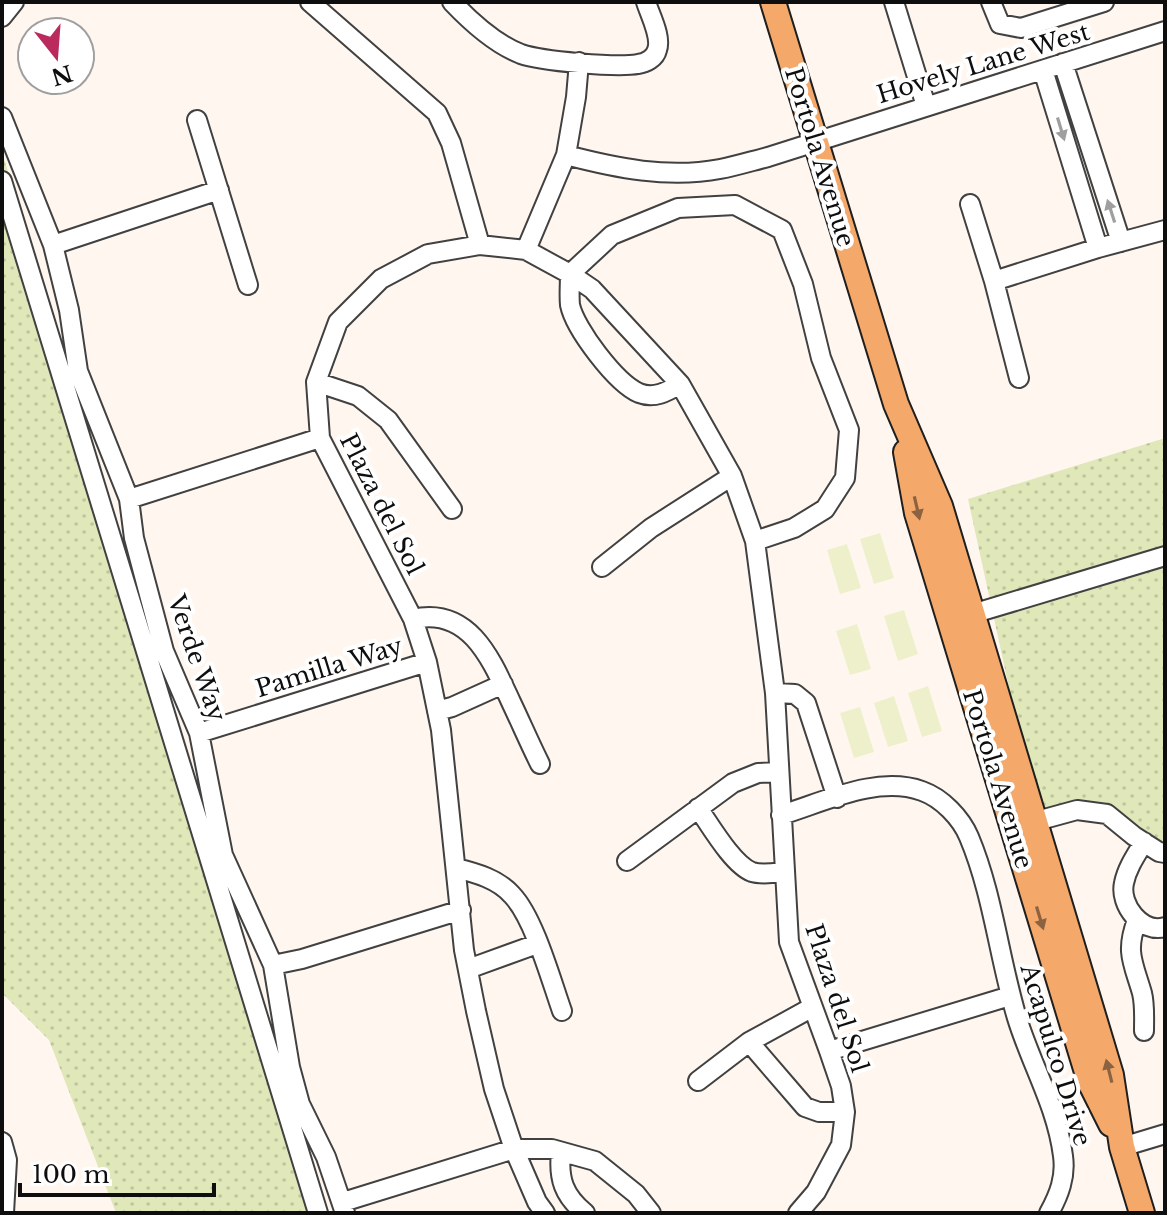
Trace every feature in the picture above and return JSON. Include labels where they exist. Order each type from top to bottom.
[{"type":"main road","name":"Portola Avenue","points":[[773,2],[896,404],[917,513],[1090,1082],[1122,1147]]},
{"type":"main road","name":"Portola Avenue","points":[[896,404],[940,506],[1111,1075],[1122,1147],[1142,1213]]},
{"type":"main road","points":[[983,728],[996,742],[1023,819],[1033,822]]},
{"type":"street","points":[[2,17],[14,2]]},
{"type":"street","points":[[310,2],[437,113],[451,143],[480,245]]},
{"type":"street","points":[[452,2],[494,38],[518,53],[540,59],[637,64],[653,57],[658,49],[646,2]]},
{"type":"street","points":[[894,2],[926,106]]},
{"type":"street","points":[[991,2],[1000,24],[1021,28],[1104,2]]},
{"type":"street","name":"Hovely Lane West","points":[[566,155],[609,166],[665,173],[718,170],[1165,31]]},
{"type":"street","points":[[526,250],[566,155],[579,62]]},
{"type":"street","points":[[1063,63],[1121,242]]},
{"type":"street","points":[[1043,70],[1098,248]]},
{"type":"street","name":"Verde Way","points":[[2,117],[53,245],[69,310],[78,371],[129,499],[134,538],[164,651],[199,733],[223,855],[273,965],[290,1067],[300,1104],[344,1207]]},
{"type":"street","points":[[197,120],[248,285]]},
{"type":"street","points":[[1079,188],[1102,180]]},
{"type":"street","points":[[2,181],[318,1213]]},
{"type":"street","points":[[53,245],[219,190]]},
{"type":"street","points":[[970,204],[1019,378]]},
{"type":"street","points":[[680,384],[661,395],[639,393],[622,380],[584,335],[570,306],[570,274],[612,235],[678,208],[735,205],[782,230],[803,284],[821,358],[849,430],[845,478],[825,509],[794,528],[755,541]]},
{"type":"street","points":[[994,281],[1165,230]]},
{"type":"street","name":"Plaza del Sol","points":[[545,1213],[537,1202],[514,1149],[494,1089],[468,969],[437,711],[427,662],[413,619],[320,438],[316,382],[338,322],[381,279],[428,254],[480,245],[526,250],[592,289],[680,384],[732,476],[755,541],[775,693],[789,942],[841,1086],[845,1112],[841,1145],[816,1192],[798,1213]]},
{"type":"street","points":[[316,382],[358,396],[388,420],[452,509]]},
{"type":"street","points":[[129,499],[320,438]]},
{"type":"street","points":[[602,567],[651,528],[732,476]]},
{"type":"street","points":[[972,614],[1165,556]]},
{"type":"street","points":[[413,619],[435,618],[462,628],[473,636],[488,654],[540,764]]},
{"type":"street","name":"Pamilla Way","points":[[199,733],[427,662]]},
{"type":"street","points":[[437,711],[503,684]]},
{"type":"street","points":[[775,693],[795,694],[806,703],[837,798]]},
{"type":"street","points":[[627,861],[742,778],[779,772]]},
{"type":"street","name":"Acapulco Drive","points":[[781,815],[890,785],[922,791],[955,814],[968,835],[995,922],[1010,996],[1061,1139],[1064,1160],[1062,1187],[1049,1213]]},
{"type":"street","points":[[698,808],[740,864],[751,872],[784,872]]},
{"type":"street","points":[[1033,822],[1077,810],[1107,814],[1144,842],[1165,853]]},
{"type":"street","points":[[1144,842],[1123,885],[1126,903],[1137,920],[1148,927],[1165,927]]},
{"type":"street","points":[[456,868],[484,875],[512,895],[537,944],[562,1011]]},
{"type":"street","points":[[273,965],[461,910]]},
{"type":"street","points":[[1137,920],[1129,951],[1142,993],[1144,1031]]},
{"type":"street","points":[[468,969],[537,944]]},
{"type":"street","points":[[829,1051],[1010,996]]},
{"type":"street","points":[[698,1081],[749,1042],[811,1008]]},
{"type":"street","points":[[749,1042],[805,1107],[819,1112],[845,1112]]},
{"type":"street","points":[[1122,1147],[1165,1134]]},
{"type":"street","points":[[2,1142],[7,1160],[4,1213]]},
{"type":"street","points":[[344,1207],[514,1149],[552,1149],[595,1161],[636,1194],[651,1213]]},
{"type":"street","points":[[561,1152],[561,1183],[577,1207],[585,1213]]},
{"type":"green space","points":[[2,152],[324,1213],[116,1213],[49,1040],[2,993]]},
{"type":"green space","points":[[1165,438],[1165,852],[1107,815],[1038,821],[968,499]]},
{"type":"green space","points":[[880,533],[894,578],[874,584],[860,539]]},
{"type":"green space","points":[[847,544],[861,588],[840,594],[827,550]]},
{"type":"green space","points":[[904,610],[918,654],[898,661],[884,616]]},
{"type":"green space","points":[[857,624],[871,669],[850,675],[836,631]]},
{"type":"green space","points":[[928,686],[942,731],[922,737],[908,693]]},
{"type":"green space","points":[[894,696],[908,741],[888,747],[874,703]]},
{"type":"green space","points":[[860,707],[874,752],[854,758],[840,713]]}]
